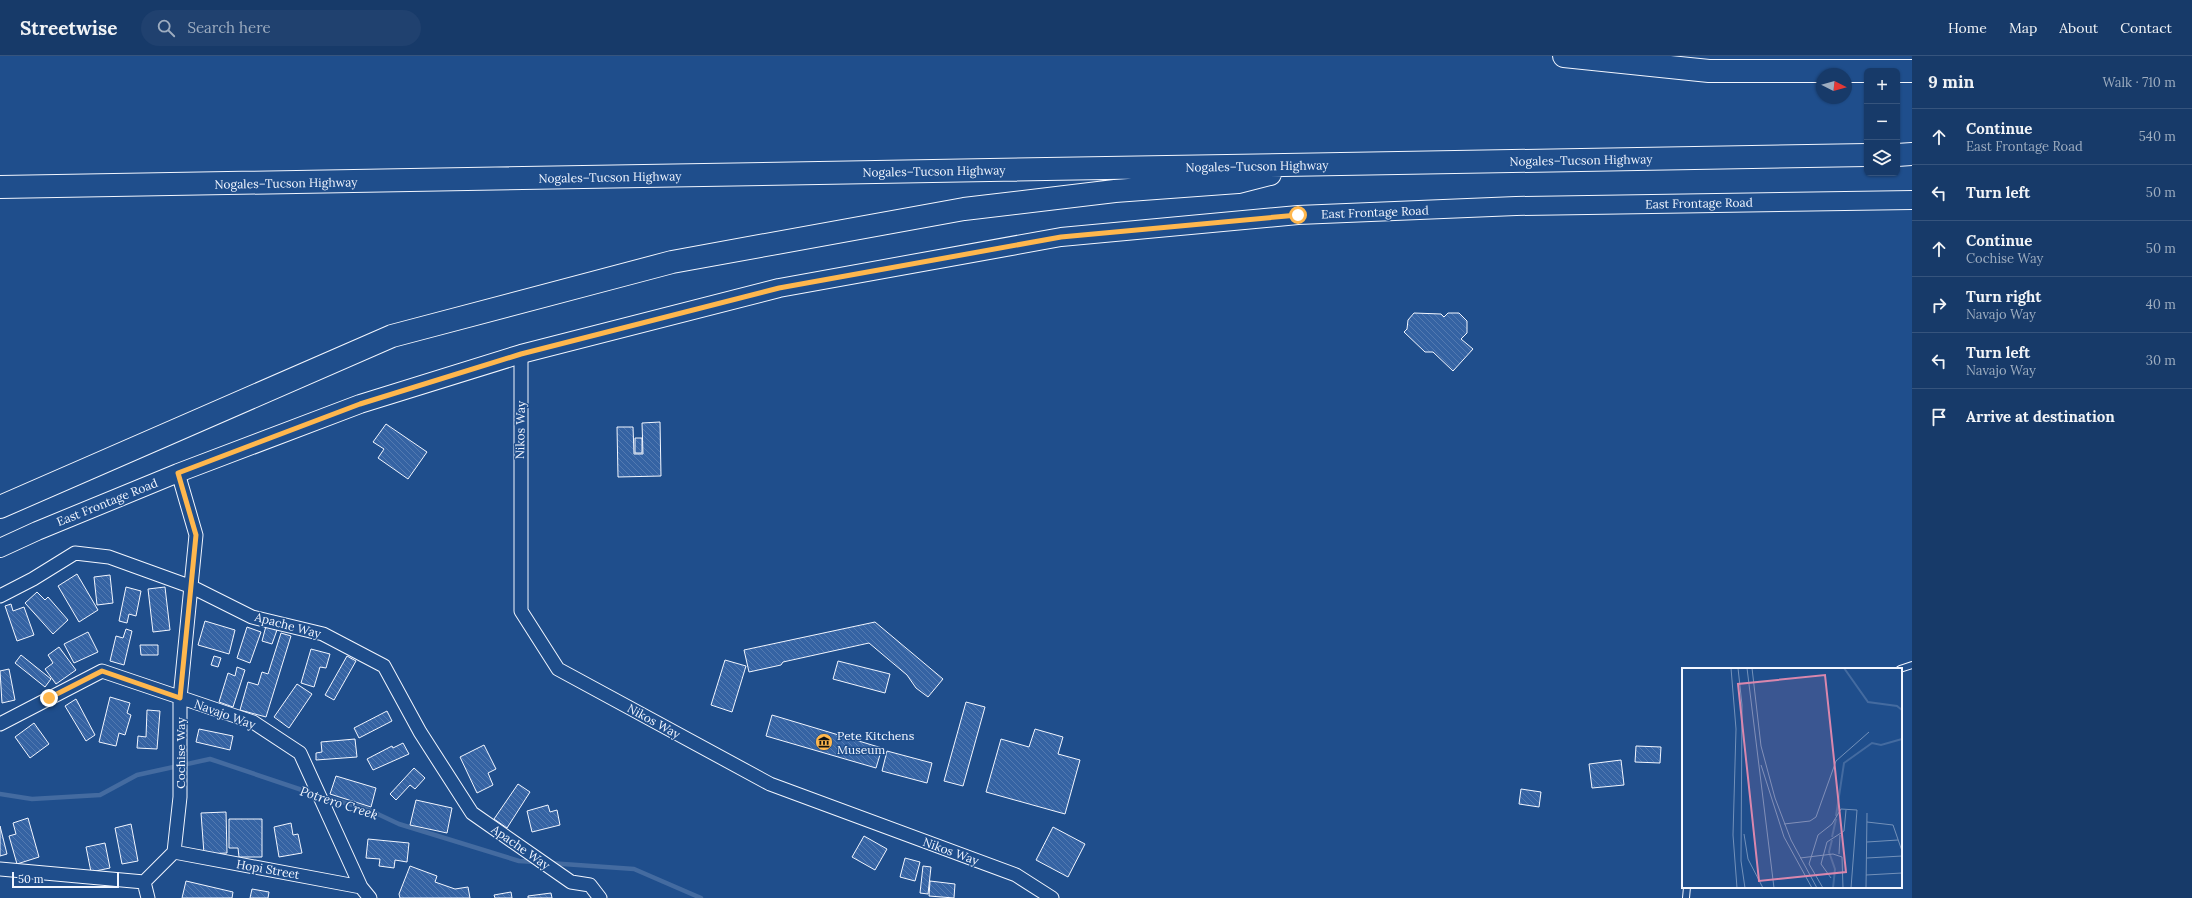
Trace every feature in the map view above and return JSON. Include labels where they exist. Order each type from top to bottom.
[{"type":"highway","points":[[1564,56],[1709,71],[1912,71]]},
{"type":"highway","points":[[1900,155],[1912,154]]},
{"type":"highway","name":"Nogales–Tucson Highway","points":[[0,187],[1864,155]]},
{"type":"highway","points":[[0,507],[392,336],[672,262],[964,209],[1115,191],[1238,182],[1302,165]]},
{"type":"street","name":"East Frontage Road","points":[[0,548],[37,531],[178,473],[360,404],[521,354],[779,288],[1061,237],[1298,215],[1516,206],[1912,200]]},
{"type":"street","name":"Nikos Way","points":[[521,354],[521,611],[558,669],[770,784],[1016,875],[1052,898]]},
{"type":"street","name":"Cochise Way","points":[[174,852],[180,798],[180,698],[196,535],[178,473]]},
{"type":"street","name":"Apache Way","points":[[0,596],[33,579],[75,553],[109,557],[192,587],[252,617],[322,634],[384,666],[420,732],[472,813],[571,882],[590,885],[600,898]]},
{"type":"street","name":"Navajo Way","points":[[0,724],[102,671],[253,722],[300,753],[328,811],[361,887],[370,898]]},
{"type":"street","points":[[144,882],[174,852]]},
{"type":"street","name":"Hopi Street","points":[[174,852],[361,887]]},
{"type":"street","points":[[0,869],[144,882]]},
{"type":"street","points":[[144,882],[148,898]]},
{"type":"lane","points":[[1902,668],[1912,665]]},
{"type":"lane","points":[[1686,898],[1687,888]]},
{"type":"building","points":[[1414,313],[1441,314],[1444,317],[1448,313],[1459,313],[1467,321],[1467,333],[1461,339],[1473,349],[1453,371],[1433,352],[1425,352],[1404,332],[1407,329],[1408,320]]},
{"type":"building","points":[[660,422],[661,476],[618,477],[617,427],[633,427],[634,454],[643,454],[642,423]]},
{"type":"building","points":[[386,424],[427,452],[408,479],[378,458],[384,449],[373,442]]},
{"type":"building","points":[[635,438],[642,438],[642,453],[635,453]]},
{"type":"building","points":[[77,574],[98,610],[79,622],[58,586]]},
{"type":"building","points":[[110,575],[113,603],[97,605],[94,577]]},
{"type":"building","points":[[126,587],[141,591],[136,616],[129,614],[127,623],[119,621]]},
{"type":"building","points":[[165,587],[170,630],[153,632],[148,589]]},
{"type":"building","points":[[37,592],[45,600],[48,597],[68,620],[53,634],[25,603]]},
{"type":"building","points":[[11,604],[13,611],[24,607],[34,635],[17,641],[5,606]]},
{"type":"building","points":[[205,621],[235,630],[229,654],[198,645]]},
{"type":"building","points":[[875,622],[943,679],[928,697],[916,688],[907,675],[869,643],[783,662],[781,665],[749,672],[744,650]]},
{"type":"building","points":[[266,626],[277,630],[272,644],[262,641]]},
{"type":"building","points":[[247,627],[261,632],[250,663],[237,658]]},
{"type":"building","points":[[126,629],[132,631],[124,665],[110,661],[116,636],[123,638]]},
{"type":"building","points":[[88,632],[98,652],[74,663],[64,644]]},
{"type":"building","points":[[281,633],[291,636],[266,717],[240,710],[248,682],[258,685],[262,672],[268,674]]},
{"type":"building","points":[[140,645],[158,645],[158,655],[141,655]]},
{"type":"building","points":[[59,647],[76,670],[56,684],[45,669],[53,663],[48,655]]},
{"type":"building","points":[[311,649],[330,654],[326,668],[320,667],[314,687],[301,683]]},
{"type":"building","points":[[21,655],[51,679],[45,687],[15,663]]},
{"type":"building","points":[[214,656],[221,658],[218,667],[211,665]]},
{"type":"building","points":[[347,656],[356,661],[334,700],[325,695]]},
{"type":"building","points":[[725,660],[746,666],[732,712],[711,705]]},
{"type":"building","points":[[838,661],[890,674],[885,693],[833,679]]},
{"type":"building","points":[[237,667],[245,670],[233,707],[219,702],[228,673],[235,676]]},
{"type":"building","points":[[9,669],[15,700],[2,703],[0,671]]},
{"type":"building","points":[[297,684],[312,694],[289,728],[274,717]]},
{"type":"building","points":[[110,697],[130,703],[127,713],[131,715],[125,735],[119,733],[116,746],[99,742]]},
{"type":"building","points":[[76,699],[95,735],[86,741],[65,706]]},
{"type":"building","points":[[966,702],[985,707],[963,786],[944,781]]},
{"type":"building","points":[[147,710],[160,711],[157,749],[137,748],[138,736],[146,737]]},
{"type":"building","points":[[387,711],[392,721],[359,738],[354,728]]},
{"type":"building","name":"Pete Kitchens Museum","points":[[772,715],[882,748],[876,768],[766,736]]},
{"type":"building","points":[[34,723],[49,744],[30,758],[15,737]]},
{"type":"building","points":[[199,729],[233,736],[230,750],[196,742]]},
{"type":"building","points":[[1035,729],[1063,737],[1058,754],[1080,760],[1065,814],[986,792],[1001,739],[1029,747]]},
{"type":"building","points":[[355,739],[357,757],[316,760],[316,753],[322,752],[321,742]]},
{"type":"building","points":[[403,743],[409,754],[373,770],[367,759],[392,746],[393,748]]},
{"type":"building","points":[[484,745],[496,769],[488,773],[493,785],[477,793],[460,757]]},
{"type":"building","points":[[1636,746],[1661,747],[1660,763],[1635,762]]},
{"type":"building","points":[[887,751],[932,763],[927,783],[882,771]]},
{"type":"building","points":[[1621,760],[1624,785],[1592,788],[1589,764]]},
{"type":"building","points":[[414,768],[425,778],[415,789],[410,785],[396,800],[390,794]]},
{"type":"building","points":[[336,776],[376,788],[371,807],[330,794]]},
{"type":"building","points":[[518,784],[530,792],[507,828],[494,819]]},
{"type":"building","points":[[1521,789],[1541,792],[1539,807],[1519,804]]},
{"type":"building","points":[[416,800],[452,808],[447,833],[410,825]]},
{"type":"building","points":[[548,805],[550,812],[557,810],[560,825],[532,832],[527,811]]},
{"type":"building","points":[[226,812],[227,853],[204,854],[201,813]]},
{"type":"building","points":[[28,818],[39,857],[17,864],[9,836],[16,834],[13,823]]},
{"type":"building","points":[[229,819],[262,819],[262,857],[239,857],[238,848],[229,848]]},
{"type":"building","points":[[291,823],[293,835],[298,834],[302,853],[279,857],[274,827]]},
{"type":"building","points":[[131,824],[138,861],[122,864],[115,828]]},
{"type":"building","points":[[0,826],[7,854],[0,856]]},
{"type":"building","points":[[1053,827],[1085,844],[1068,877],[1036,860]]},
{"type":"building","points":[[864,836],[887,849],[875,870],[852,857]]},
{"type":"building","points":[[368,839],[409,843],[407,862],[395,860],[394,868],[379,866],[380,859],[366,858]]},
{"type":"building","points":[[105,843],[110,868],[91,872],[86,847]]},
{"type":"building","points":[[905,858],[920,862],[915,881],[900,877]]},
{"type":"building","points":[[410,866],[437,876],[435,882],[455,889],[468,887],[470,898],[400,898],[399,894]]},
{"type":"building","points":[[923,866],[931,867],[928,894],[920,893]]},
{"type":"building","points":[[186,881],[233,892],[232,898],[182,898]]},
{"type":"building","points":[[930,881],[955,884],[954,898],[929,896]]},
{"type":"building","points":[[252,889],[269,892],[268,898],[250,898]]},
{"type":"building","points":[[511,892],[512,898],[495,898],[494,895]]},
{"type":"building","points":[[551,893],[552,898],[528,898],[528,896]]},
{"type":"waterway","name":"Potrero Creek","points":[[0,794],[32,799],[100,795],[137,775],[210,759],[317,795]]},
{"type":"waterway","name":"Potrero Creek","points":[[324,797],[367,809],[399,824],[519,861],[536,862]]},
{"type":"waterway","name":"Potrero Creek","points":[[549,863],[634,869],[701,898]]},
{"type":"place","name":"Pete Kitchens Museum","points":[[824,742]]},
{"type":"route","points":[[49,698],[102,671],[180,698],[196,535],[178,473],[360,404],[521,354],[779,288],[1061,237],[1298,215]]}]
